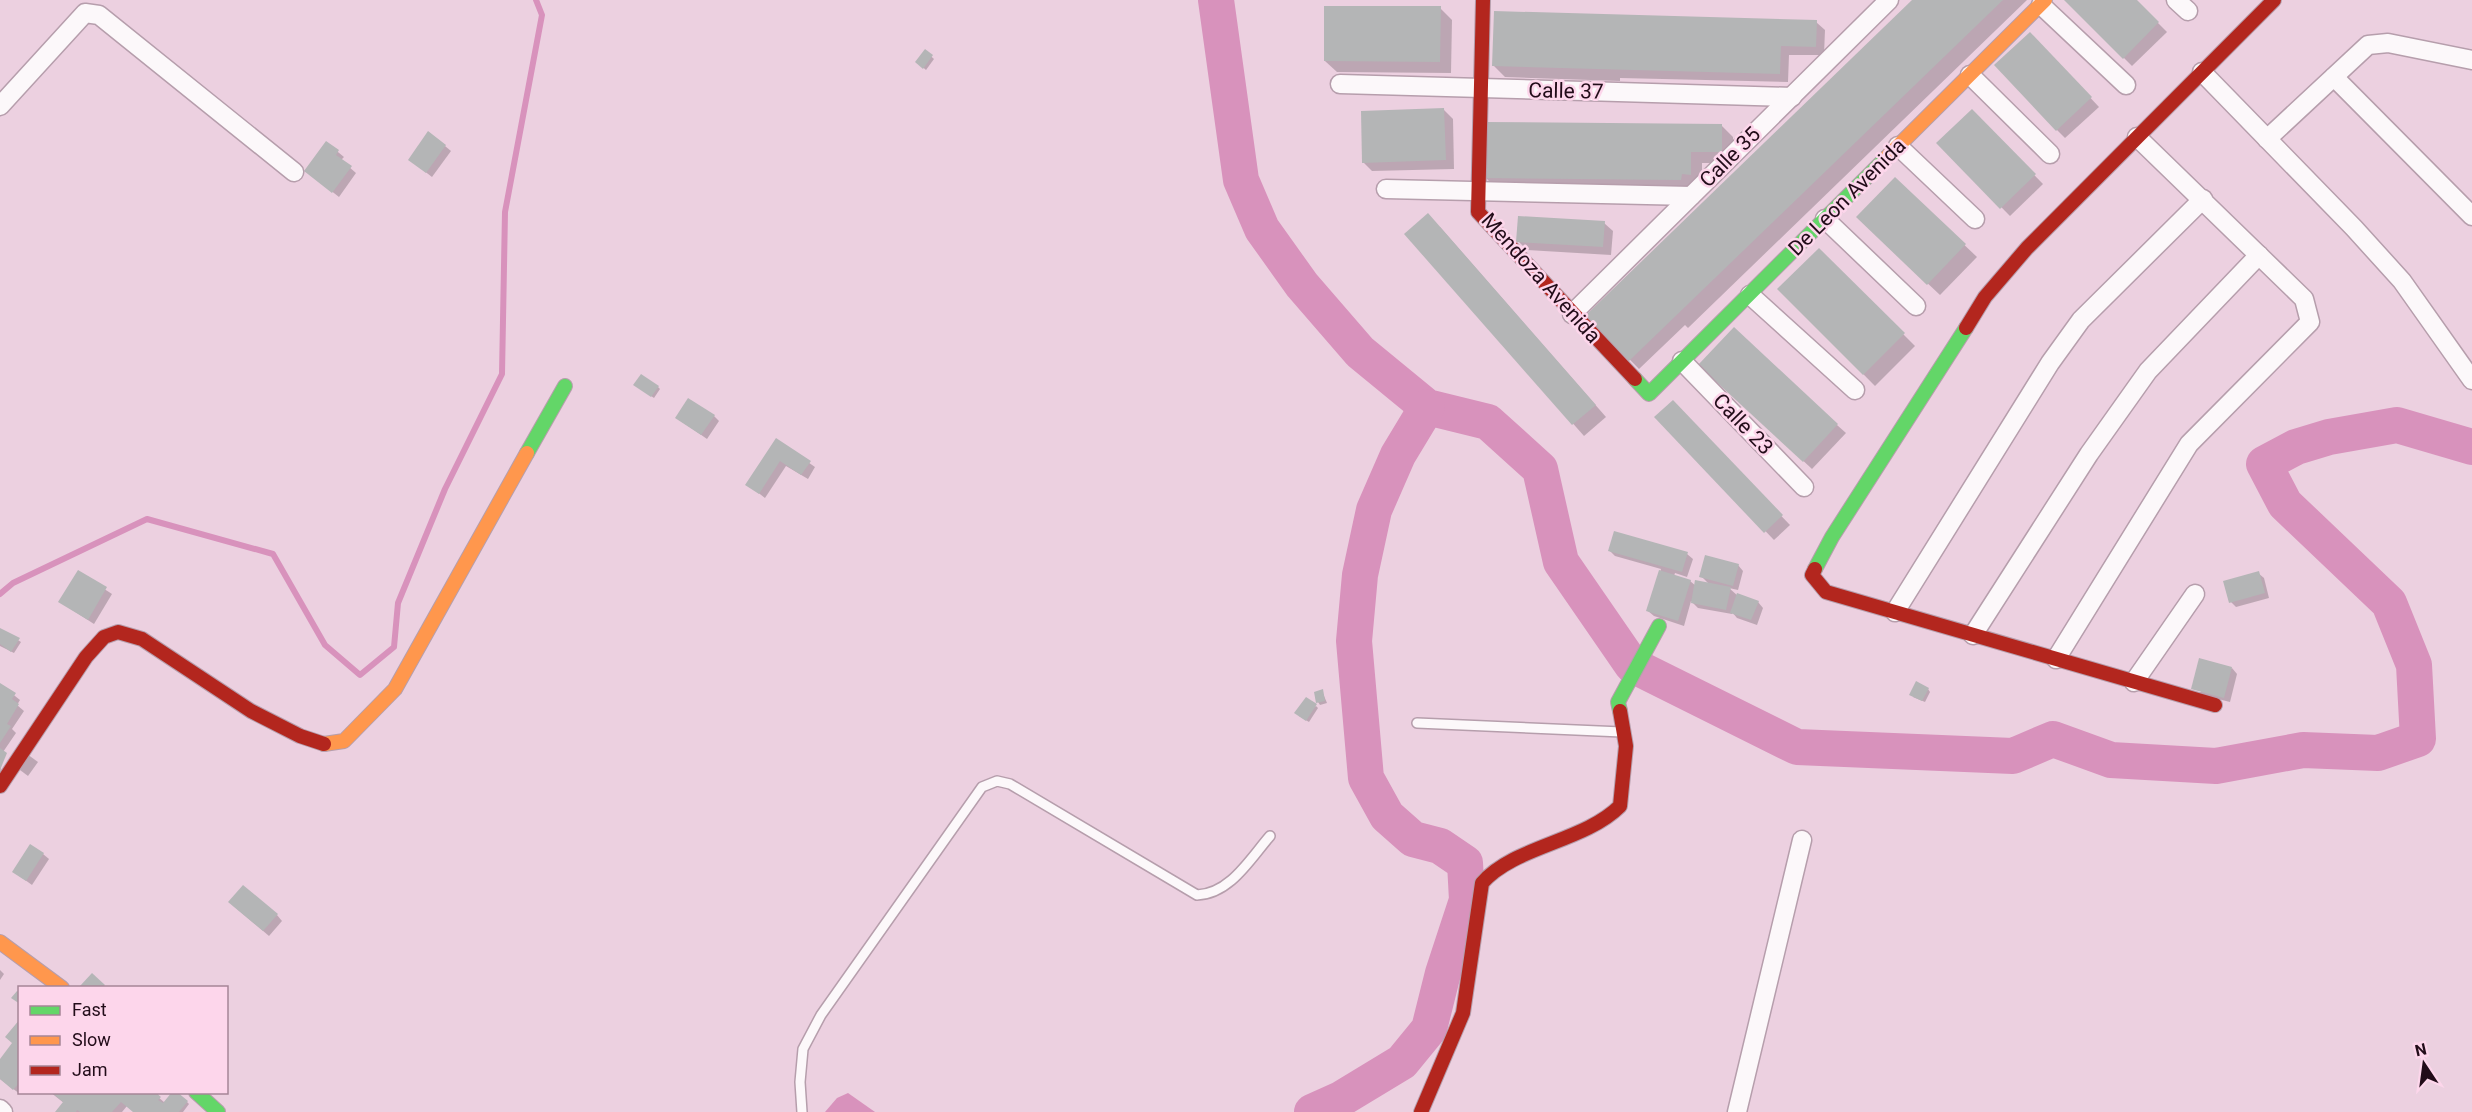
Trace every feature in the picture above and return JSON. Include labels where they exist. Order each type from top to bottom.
[{"type":"street","name":"Mendoza Avenida","points":[[1483,0],[1478,213],[1649,394]]},
{"type":"street","name":"Calle 35","points":[[1572,314],[1889,0]]},
{"type":"street","points":[[2215,705],[1826,592],[1812,575],[1832,537],[1985,297],[2027,248],[2274,0]]},
{"type":"street","points":[[2043,2],[2126,85]]},
{"type":"street","name":"De Leon Avenida","points":[[1649,394],[2043,2]]},
{"type":"street","points":[[0,106],[85,13],[99,15],[294,172]]},
{"type":"street","points":[[2267,139],[2368,45],[2388,43],[2472,60]]},
{"type":"street","points":[[2202,72],[2354,228],[2402,281],[2472,380]]},
{"type":"street","points":[[1970,75],[2050,154]]},
{"type":"street","points":[[2334,77],[2472,216]]},
{"type":"street","name":"Calle 37","points":[[1340,84],[1791,97]]},
{"type":"street","points":[[2056,659],[2189,444],[2310,322],[2304,299],[2137,137]]},
{"type":"street","points":[[1898,146],[1975,219]]},
{"type":"street","points":[[1386,189],[1691,196]]},
{"type":"street","points":[[1894,612],[2050,363],[2081,320],[2203,200]]},
{"type":"street","points":[[1825,219],[1916,306]]},
{"type":"street","points":[[1972,635],[2090,454],[2148,371],[2259,255]]},
{"type":"street","points":[[1750,295],[1855,390]]},
{"type":"street","name":"Calle 23","points":[[1682,362],[1804,488]]},
{"type":"street","points":[[0,786],[86,657],[104,637],[118,633],[142,639],[251,711],[300,736],[326,744],[344,741],[395,689],[565,386]]},
{"type":"street","points":[[2134,682],[2195,594]]},
{"type":"street","points":[[1421,1112],[1463,1013],[1482,882],[1501,864],[1546,847],[1614,813],[1620,806],[1626,746],[1618,702],[1659,626]]},
{"type":"street","points":[[1737,1112],[1802,840]]},
{"type":"street","points":[[0,942],[61,986]]},
{"type":"street","points":[[198,1094],[218,1112]]},
{"type":"lane","points":[[1417,723],[1624,732]]},
{"type":"lane","points":[[802,1112],[800,1082],[803,1049],[821,1015],[982,787],[997,781],[1010,784],[1197,895],[1209,895],[1225,888],[1270,836]]},
{"type":"shaded area","points":[[848,1093],[875,1112],[825,1112],[837,1098]]},
{"type":"building","points":[[1912,0],[2003,0],[1629,361],[1585,316]]},
{"type":"building","points":[[2064,0],[2137,0],[2159,22],[2123,59]]},
{"type":"building","points":[[1324,6],[1441,6],[1440,62],[1324,61]]},
{"type":"building","points":[[1494,11],[1817,20],[1816,47],[1781,46],[1780,74],[1492,66]]},
{"type":"building","points":[[2030,32],[2092,97],[2056,131],[1994,65]]},
{"type":"building","points":[[925,49],[933,55],[923,69],[915,62]]},
{"type":"building","points":[[1444,108],[1446,160],[1362,163],[1361,111]]},
{"type":"building","points":[[1972,109],[2036,174],[2000,209],[1936,143]]},
{"type":"building","points":[[1484,122],[1722,124],[1722,152],[1691,152],[1691,175],[1682,174],[1681,180],[1484,178]]},
{"type":"building","points":[[428,131],[446,145],[426,173],[408,160]]},
{"type":"building","points":[[326,141],[339,150],[336,155],[352,166],[332,193],[304,171]]},
{"type":"building","points":[[1895,177],[1966,244],[1927,285],[1856,217]]},
{"type":"building","points":[[1428,213],[1596,405],[1572,425],[1404,234]]},
{"type":"building","points":[[1518,216],[1605,221],[1603,247],[1516,242]]},
{"type":"building","points":[[1819,248],[1905,333],[1863,375],[1777,289]]},
{"type":"building","points":[[1734,327],[1838,424],[1803,462],[1698,365]]},
{"type":"building","points":[[641,374],[659,386],[651,397],[633,385]]},
{"type":"building","points":[[688,398],[715,415],[701,435],[675,418]]},
{"type":"building","points":[[1673,400],[1783,515],[1764,533],[1654,417]]},
{"type":"building","points":[[776,438],[811,461],[801,475],[780,461],[759,494],[745,485]]},
{"type":"building","points":[[1614,531],[1688,552],[1682,572],[1608,551]]},
{"type":"building","points":[[1705,555],[1739,564],[1733,586],[1699,577]]},
{"type":"building","points":[[78,570],[107,587],[88,620],[58,602]]},
{"type":"building","points":[[1659,570],[1691,580],[1678,621],[1646,611]]},
{"type":"building","points":[[2259,571],[2265,593],[2229,603],[2223,581]]},
{"type":"building","points":[[1695,580],[1731,587],[1726,610],[1691,603]]},
{"type":"building","points":[[1737,593],[1759,601],[1751,620],[1730,613]]},
{"type":"building","points":[[0,628],[20,638],[11,652],[0,644]]},
{"type":"building","points":[[2199,658],[2232,667],[2224,698],[2191,689]]},
{"type":"building","points":[[1916,681],[1929,688],[1922,701],[1909,695]]},
{"type":"building","points":[[0,683],[16,693],[12,699],[19,704],[7,724],[11,726],[0,743]]},
{"type":"building","points":[[1323,689],[1325,701],[1316,703],[1314,692]]},
{"type":"building","points":[[1306,697],[1317,704],[1306,721],[1294,713]]},
{"type":"building","points":[[0,748],[7,753],[0,770]]},
{"type":"building","points":[[30,844],[44,853],[26,881],[12,872]]},
{"type":"building","points":[[243,885],[278,914],[263,931],[228,902]]},
{"type":"building","points":[[92,973],[105,985],[104,986],[80,986]]},
{"type":"building","points":[[17,991],[18,992],[18,1003],[11,998]]},
{"type":"building","points":[[18,1021],[18,1084],[13,1090],[0,1079],[0,1059],[12,1043],[5,1037]]},
{"type":"building","points":[[53,1094],[157,1094],[161,1097],[158,1100],[163,1103],[170,1094],[179,1094],[188,1101],[179,1112],[133,1112],[121,1102],[112,1112],[80,1112],[77,1110],[76,1112],[55,1112],[63,1102]]},
{"type":"waterway","points":[[0,594],[13,583],[147,519],[273,554],[325,645],[360,675],[394,647],[398,603],[445,489],[502,374],[505,212],[542,15],[536,0]]},
{"type":"waterway","points":[[1216,0],[1241,180],[1262,229],[1302,285],[1360,352],[1427,407],[1488,422],[1540,469],[1561,562],[1632,665],[1797,747],[2013,756],[2053,739],[2111,760],[2216,766],[2303,750],[2378,753],[2418,739],[2414,665],[2389,603],[2285,504],[2264,464],[2296,447],[2329,437],[2397,425],[2472,447]]},
{"type":"waterway","points":[[1312,1112],[1341,1099],[1402,1062],[1429,1029],[1443,973],[1467,900],[1465,863],[1440,846],[1413,839],[1387,816],[1366,778],[1354,641],[1360,575],[1374,510],[1398,455],[1427,407]]},
{"type":"traffic: fast","points":[[1635,379],[1649,394],[1886,158]]},
{"type":"traffic: fast","points":[[1815,569],[1832,537],[1966,328]]},
{"type":"traffic: fast","points":[[527,453],[565,386]]},
{"type":"traffic: fast","points":[[1620,711],[1618,702],[1659,626]]},
{"type":"traffic: fast","points":[[198,1094],[218,1112]]},
{"type":"traffic: slow","points":[[1886,158],[2045,0]]},
{"type":"traffic: slow","points":[[324,744],[344,741],[395,689],[527,453]]},
{"type":"traffic: slow","points":[[0,942],[59,986]]},
{"type":"traffic: jam","points":[[1483,0],[1478,212],[1635,379]]},
{"type":"traffic: jam","points":[[1966,328],[1985,297],[2027,248],[2274,0]]},
{"type":"traffic: jam","points":[[1815,569],[1812,575],[1826,592],[2215,705]]},
{"type":"traffic: jam","points":[[0,786],[86,657],[104,637],[118,632],[142,639],[251,711],[300,736],[324,744]]},
{"type":"traffic: jam","points":[[1421,1112],[1463,1013],[1482,883],[1512,860],[1588,828],[1620,806],[1626,746],[1620,711]]}]
